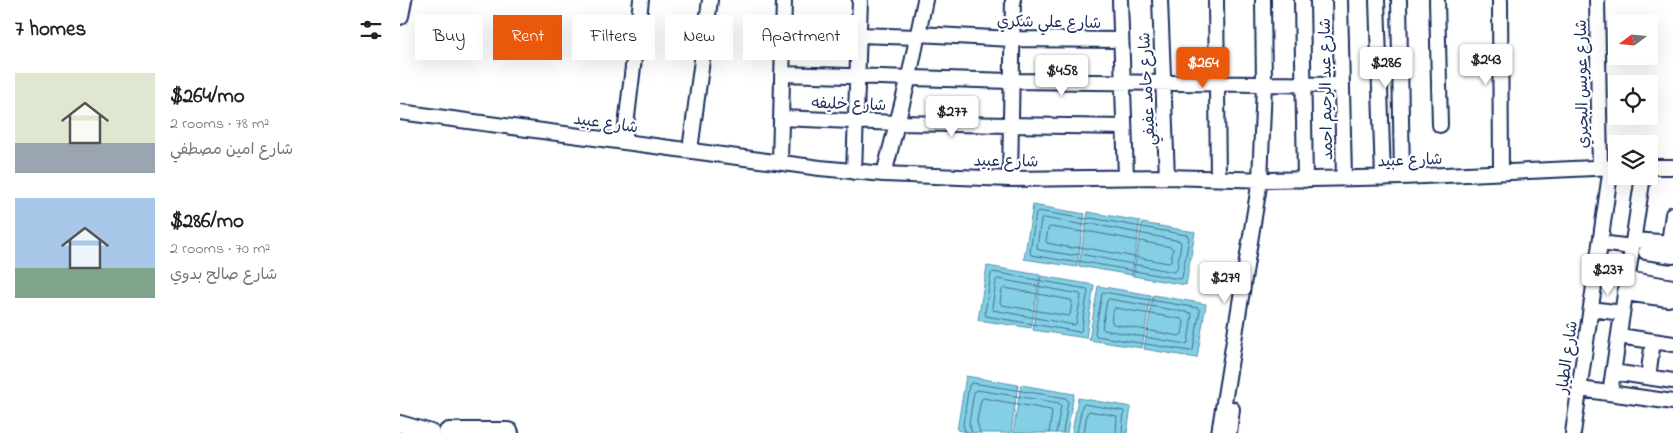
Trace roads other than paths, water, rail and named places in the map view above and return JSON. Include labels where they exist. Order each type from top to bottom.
[{"type":"highway","points":[[450,433],[508,433]]},
{"type":"main road","points":[[400,16],[403,0]]},
{"type":"main road","points":[[400,424],[431,433]]},
{"type":"street","points":[[624,142],[641,0]]},
{"type":"street","points":[[690,150],[710,0]]},
{"type":"street","points":[[784,0],[784,15]]},
{"type":"street","points":[[854,172],[860,0]]},
{"type":"street","points":[[884,174],[909,77],[925,0]]},
{"type":"street","points":[[1010,179],[1012,0]]},
{"type":"street","points":[[1120,0],[1126,177]]},
{"type":"street","name":"شارع حامد عفيفي","points":[[1160,0],[1162,84],[1168,176]]},
{"type":"street","points":[[1216,0],[1218,178]]},
{"type":"street","points":[[1229,433],[1264,180],[1263,0]]},
{"type":"street","points":[[1302,0],[1305,180]]},
{"type":"street","name":"شارع عبد الرحيم احمد","points":[[1340,0],[1344,178]]},
{"type":"street","points":[[1377,0],[1383,178]]},
{"type":"street","points":[[1398,0],[1402,177]]},
{"type":"street","points":[[1437,0],[1440,125]]},
{"type":"street","points":[[1500,0],[1501,172]]},
{"type":"street","name":"شارع عويس البحيري","points":[[1597,0],[1608,153]]},
{"type":"street","name":"شارع علي شكري","points":[[859,35],[1121,40]]},
{"type":"street","points":[[780,162],[782,60]]},
{"type":"street","points":[[782,74],[1122,84],[1342,85]]},
{"type":"street","name":"شارع عبيد","points":[[400,112],[854,172],[884,174],[1010,179],[1168,176],[1305,180],[1608,167]]},
{"type":"street","name":"شارع خليفه","points":[[782,118],[1124,127]]},
{"type":"street","points":[[1658,167],[1673,166]]},
{"type":"street","name":"شارع الطيار","points":[[1573,433],[1608,175]]},
{"type":"street","points":[[1219,433],[1264,180]]},
{"type":"street","points":[[1610,393],[1642,185]]},
{"type":"street","points":[[1600,243],[1671,243],[1673,214]]},
{"type":"street","points":[[1646,252],[1673,256]]},
{"type":"street","points":[[1626,286],[1673,287]]},
{"type":"street","points":[[1626,286],[1668,299],[1673,298]]},
{"type":"street","points":[[1591,309],[1622,313]]},
{"type":"street","points":[[1618,336],[1673,344]]},
{"type":"street","points":[[1648,377],[1653,341]]},
{"type":"street","points":[[1613,372],[1673,381]]},
{"type":"street","points":[[1580,389],[1673,402]]},
{"type":"water","points":[[1033,205],[1085,214],[1077,267],[1024,259]]},
{"type":"water","points":[[1088,212],[1140,221],[1132,275],[1079,266]]},
{"type":"water","points":[[1142,223],[1195,232],[1186,285],[1133,276]]},
{"type":"water","points":[[987,266],[1040,275],[1031,328],[978,320]]},
{"type":"water","points":[[1041,276],[1094,285],[1086,338],[1033,330]]},
{"type":"water","points":[[1098,286],[1151,295],[1142,348],[1089,340]]},
{"type":"water","points":[[1153,295],[1206,304],[1197,358],[1144,349]]},
{"type":"water","points":[[966,376],[1018,385],[1011,433],[975,433],[957,430]]},
{"type":"water","points":[[1021,385],[1074,394],[1067,433],[1013,433]]},
{"type":"water","points":[[1078,398],[1131,407],[1127,433],[1072,433]]}]
